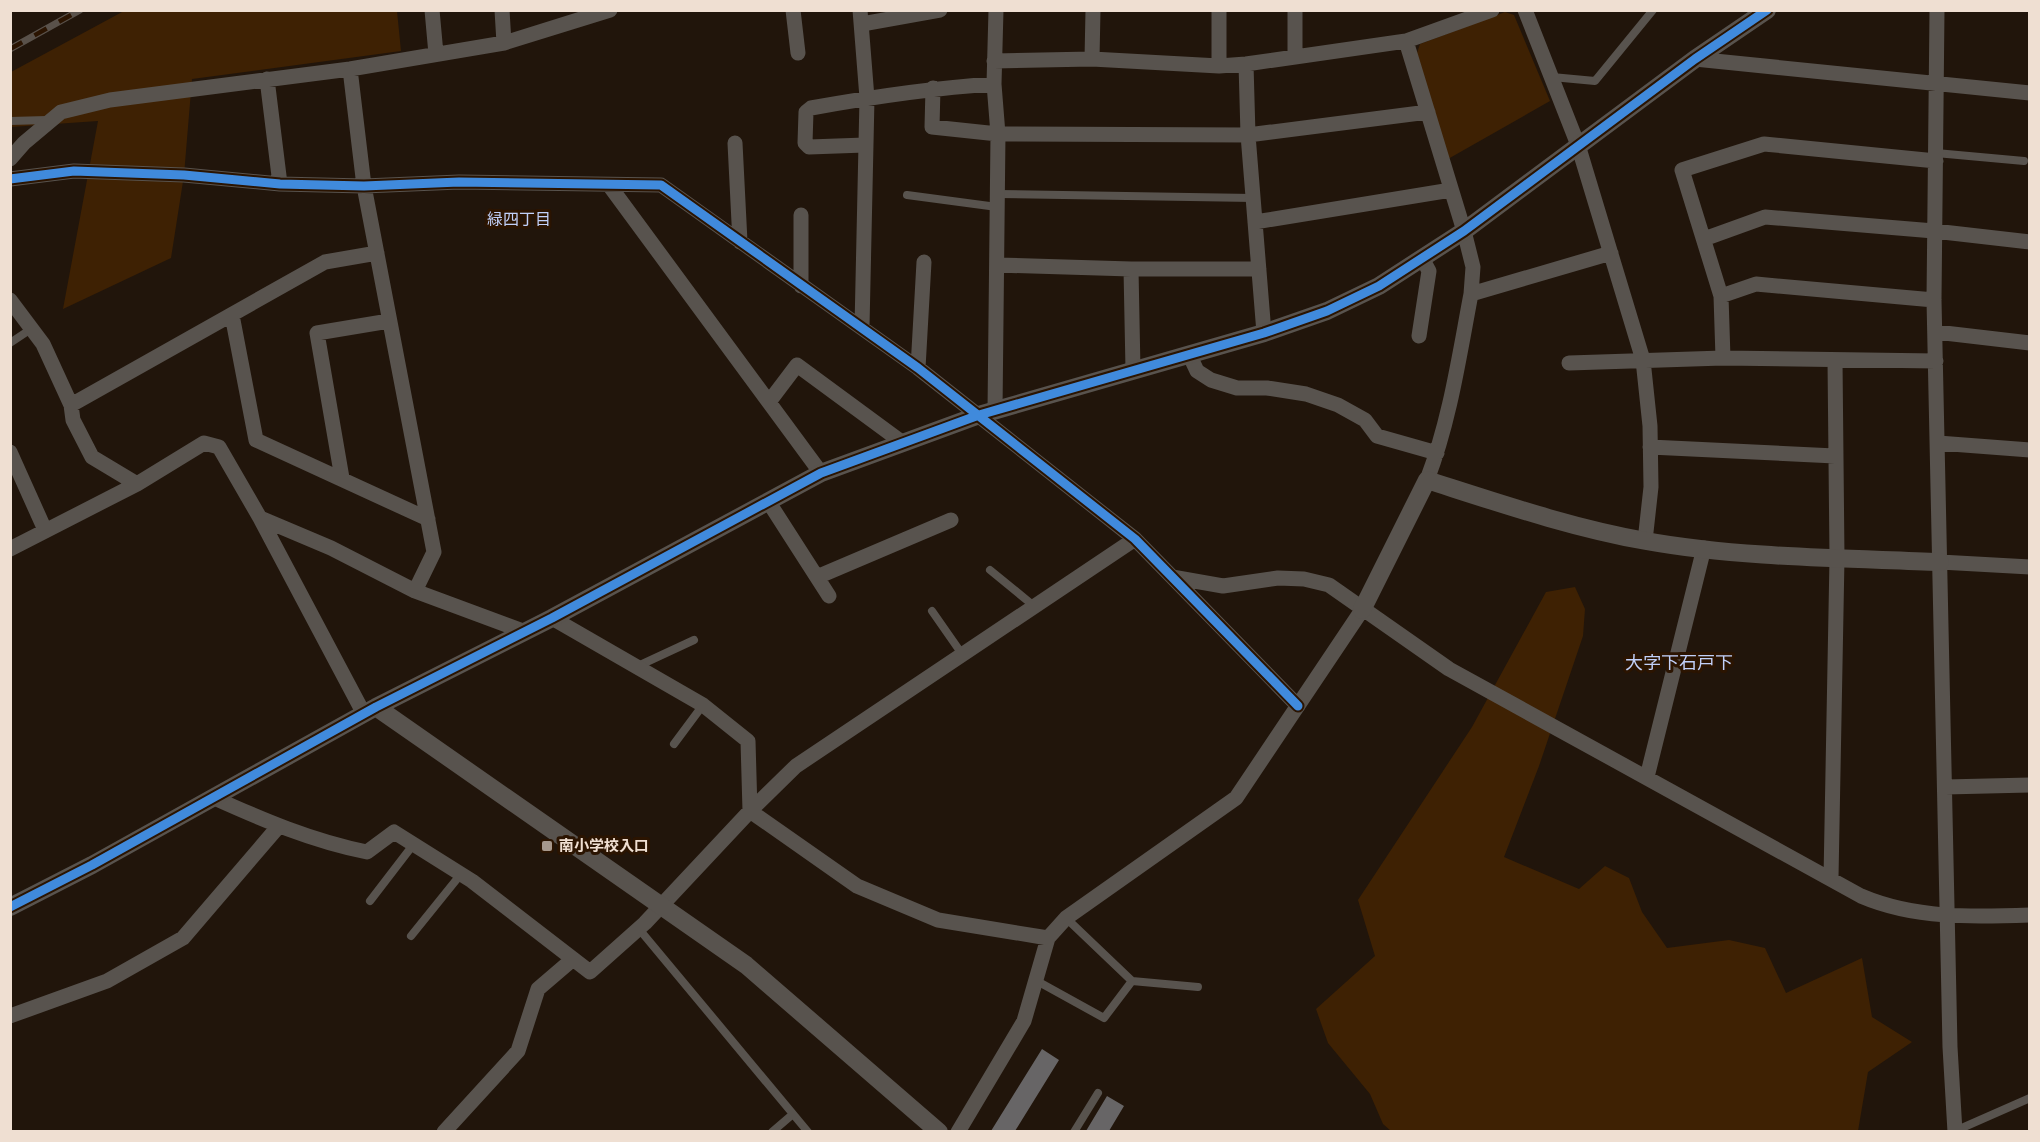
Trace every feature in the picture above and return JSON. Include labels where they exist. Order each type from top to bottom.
[{"type":"street","points":[[432,10],[436,54]]},
{"type":"street","points":[[502,10],[504,43]]},
{"type":"street","points":[[10,159],[61,112],[110,100],[350,69],[504,43],[610,10]]},
{"type":"street","points":[[794,10],[798,53]]},
{"type":"street","points":[[862,327],[867,98],[861,17],[940,10]]},
{"type":"street","points":[[987,413],[997,265],[998,134],[993,84],[996,10]]},
{"type":"street","points":[[1092,59],[1094,10]]},
{"type":"street","points":[[1219,10],[1219,66]]},
{"type":"street","points":[[1295,10],[1295,57]]},
{"type":"street","points":[[994,61],[1092,59],[1219,66],[1246,64],[1406,41],[1492,10]]},
{"type":"street","points":[[1525,10],[1578,144],[1643,360],[1651,486],[1645,541]]},
{"type":"street","points":[[10,907],[370,711],[552,618],[822,473],[987,413],[1264,333],[1327,311],[1379,286],[1423,260],[1464,231],[1578,144],[1767,10]]},
{"type":"street","points":[[1937,10],[1934,300],[1949,916],[1950,1047],[1955,1131]]},
{"type":"street","points":[[958,1131],[1024,1021],[1048,938],[1066,918],[1236,798],[1362,610],[1427,480],[1437,453],[1454,388],[1471,294],[1473,267],[1406,41]]},
{"type":"street","points":[[1695,59],[2030,93]]},
{"type":"street","points":[[1246,64],[1248,135],[1264,333]]},
{"type":"street","points":[[350,69],[364,186],[434,552],[415,591]]},
{"type":"street","points":[[267,80],[280,184]]},
{"type":"street","points":[[866,146],[809,147],[805,143],[806,112],[811,108],[933,88],[993,84]]},
{"type":"street","points":[[933,88],[932,127],[998,134],[1248,135],[1428,112]]},
{"type":"street","points":[[735,142],[740,243]]},
{"type":"street","points":[[1723,358],[1721,296],[1682,170],[1764,144],[1936,157]]},
{"type":"street","points":[[10,180],[74,171],[184,175],[280,184],[364,186],[459,182],[661,185],[918,368],[987,413],[1135,539],[1298,706]]},
{"type":"street","points":[[609,185],[822,473]]},
{"type":"street","points":[[1255,222],[1451,190]]},
{"type":"street","points":[[801,215],[801,286]]},
{"type":"street","points":[[1704,239],[1765,217],[1934,231],[2030,243]]},
{"type":"street","points":[[71,405],[325,262],[377,253]]},
{"type":"street","points":[[1471,294],[1611,253]]},
{"type":"street","points":[[1419,336],[1429,271],[1423,260]]},
{"type":"street","points":[[918,368],[924,262]]},
{"type":"street","points":[[997,265],[1259,269]]},
{"type":"street","points":[[1131,268],[1133,370]]},
{"type":"street","points":[[1721,296],[1756,284],[1934,300]]},
{"type":"street","points":[[10,300],[42,344],[71,405],[73,420],[92,457],[137,484]]},
{"type":"street","points":[[232,315],[256,440],[428,519]]},
{"type":"street","points":[[342,478],[317,333],[389,321]]},
{"type":"street","points":[[1936,332],[2030,343]]},
{"type":"street","points":[[1189,354],[1197,371],[1211,380],[1237,388],[1267,388],[1306,394],[1338,405],[1365,420],[1377,436],[1437,453]]},
{"type":"street","points":[[1569,363],[1723,358],[1936,361]]},
{"type":"street","points":[[1831,878],[1837,558],[1835,360]]},
{"type":"street","points":[[769,402],[797,365],[903,443]]},
{"type":"street","points":[[10,549],[137,484],[204,443],[211,442],[219,447],[370,711],[661,904],[746,965],[939,1131]]},
{"type":"street","points":[[1938,443],[2030,450]]},
{"type":"street","points":[[1650,447],[1835,456]]},
{"type":"street","points":[[10,452],[45,530]]},
{"type":"street","points":[[1427,480],[1532,513],[1645,541],[1837,558],[2030,567]]},
{"type":"street","points":[[768,501],[829,596]]},
{"type":"street","points":[[260,518],[331,548],[415,591],[523,631]]},
{"type":"street","points":[[817,577],[951,520]]},
{"type":"street","points":[[212,797],[278,826],[336,846],[367,852],[394,832],[461,874],[590,972],[639,929],[750,811],[796,766],[1135,539]]},
{"type":"street","points":[[1647,777],[1704,548]]},
{"type":"street","points":[[1172,577],[1223,586],[1278,578],[1304,579],[1329,585],[1449,669],[1861,896],[1888,907],[1949,916],[2030,915]]},
{"type":"street","points":[[552,618],[703,705],[748,741],[750,811]]},
{"type":"street","points":[[1945,787],[2030,785]]},
{"type":"street","points":[[750,811],[867,890],[938,920],[1048,938]]},
{"type":"street","points":[[10,1016],[107,981],[183,938],[278,826]]},
{"type":"street","points":[[444,1131],[518,1051],[538,989],[573,959]]},
{"type":"lane","points":[[1552,77],[1595,81],[1653,10]]},
{"type":"lane","points":[[10,121],[52,120]]},
{"type":"lane","points":[[1936,157],[2024,161]]},
{"type":"lane","points":[[907,195],[997,200],[1253,198]]},
{"type":"lane","points":[[10,343],[32,329]]},
{"type":"lane","points":[[990,570],[1034,606]]},
{"type":"lane","points":[[932,611],[963,654]]},
{"type":"lane","points":[[638,666],[694,640]]},
{"type":"lane","points":[[674,744],[703,705]]},
{"type":"lane","points":[[370,900],[413,845]]},
{"type":"lane","points":[[411,936],[461,874]]},
{"type":"lane","points":[[1066,918],[1132,981],[1198,987]]},
{"type":"lane","points":[[639,929],[808,1131]]},
{"type":"lane","points":[[1037,981],[1104,1018],[1132,981]]},
{"type":"lane","points":[[1074,1131],[1098,1093]]},
{"type":"lane","points":[[1955,1131],[2030,1098]]},
{"type":"lane","points":[[772,1131],[793,1114]]},
{"type":"shaded area","points":[[124,11],[397,11],[401,51],[192,79],[184,175],[171,258],[63,309],[98,121],[11,127],[11,72]]},
{"type":"shaded area","points":[[1505,12],[1514,15],[1550,101],[1448,159],[1417,53],[1420,44]]},
{"type":"shaded area","points":[[1575,587],[1585,609],[1583,636],[1539,766],[1504,857],[1579,889],[1605,866],[1629,878],[1642,912],[1667,948],[1729,940],[1765,948],[1786,993],[1862,958],[1872,1017],[1912,1042],[1868,1072],[1858,1131],[1391,1131],[1383,1124],[1370,1094],[1328,1043],[1316,1009],[1375,956],[1358,900],[1472,727],[1546,592]]},
{"type":"building","points":[[1042,1049],[1059,1060],[1015,1131],[991,1131]]},
{"type":"building","points":[[1107,1096],[1124,1106],[1109,1131],[1086,1131]]},
{"type":"railway","points":[[10,49],[80,10]]},
{"type":"cycle path","points":[[10,907],[92,865],[376,707],[552,618],[821,473],[979,415],[1264,333],[1327,311],[1379,286],[1464,231],[1695,59],[1767,10]]},
{"type":"cycle path","points":[[10,179],[74,171],[184,175],[280,184],[364,186],[459,182],[661,185],[918,368],[1135,539],[1298,706]]},
{"type":"place","name":"南小学校入口","points":[[547,846]]},
{"type":"district","name":"緑四丁目","points":[[519,219]]},
{"type":"district","name":"大字下石戸下","points":[[1679,663]]}]
